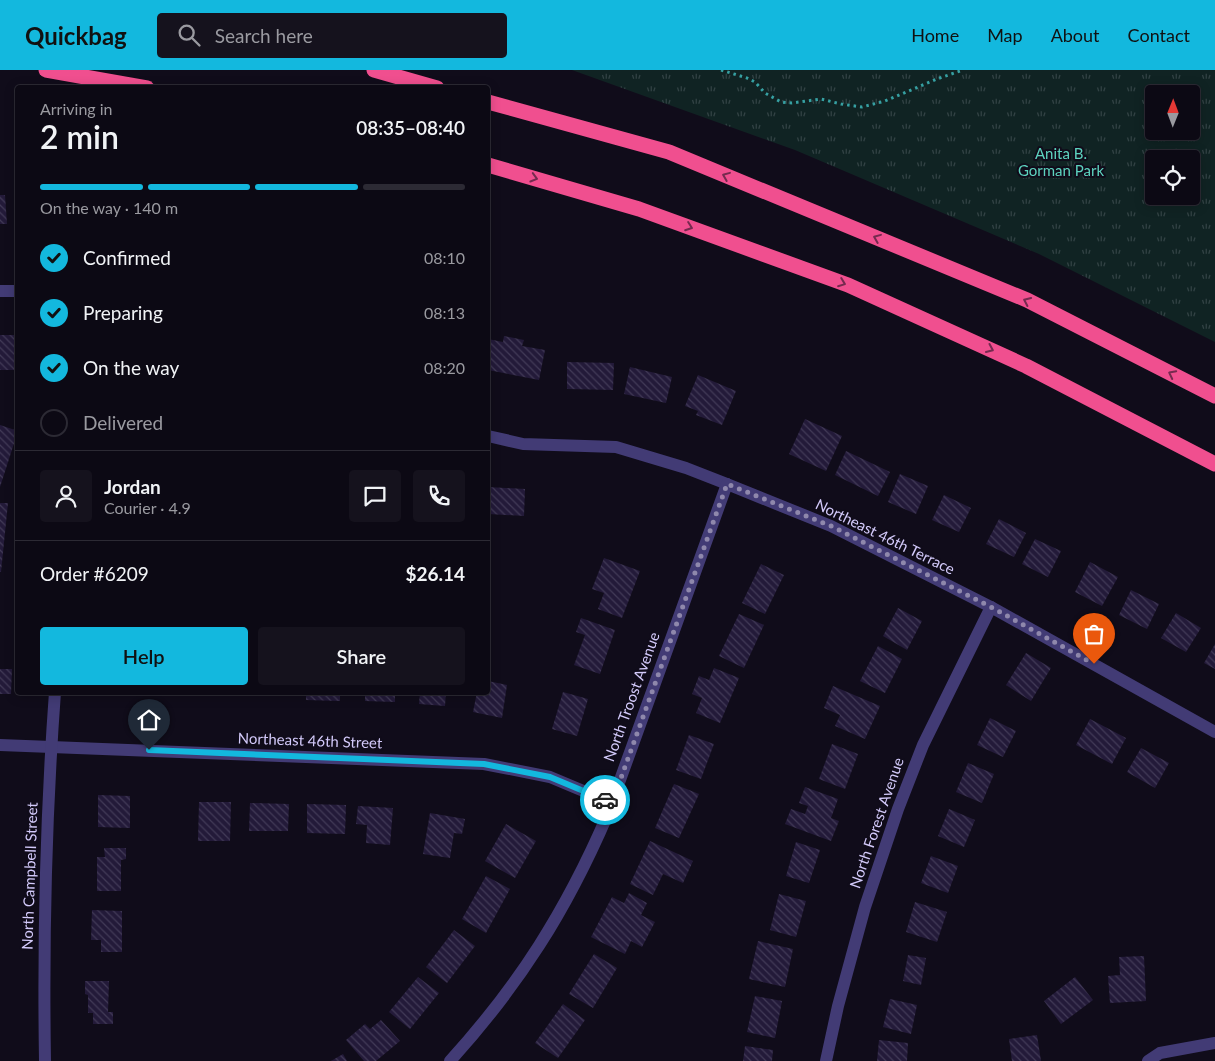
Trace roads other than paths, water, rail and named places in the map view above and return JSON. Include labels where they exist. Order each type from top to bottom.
[{"type":"highway","points":[[46,70],[130,85]]},
{"type":"highway","points":[[374,70],[426,85]]},
{"type":"highway","points":[[490,103],[669,152],[1026,300],[1215,396]]},
{"type":"highway","points":[[490,166],[639,209],[848,285],[1026,366],[1215,464]]},
{"type":"street","points":[[0,291],[15,291]]},
{"type":"street","name":"Northeast 46th Terrace","points":[[490,436],[523,444],[616,447],[686,468],[831,526],[991,607],[1215,732]]},
{"type":"street","name":"North Troost Avenue","points":[[450,1061],[482,1026],[519,976],[555,922],[588,860],[612,803],[727,484]]},
{"type":"street","name":"North Forest Avenue","points":[[826,1061],[838,1006],[865,906],[898,809],[922,745],[991,607]]},
{"type":"street","name":"North Campbell Street","points":[[45,1061],[43,955],[47,830],[55,695]]},
{"type":"street","name":"Northeast 46th Street","points":[[0,744],[484,764],[550,777],[612,803]]},
{"type":"street","points":[[1148,1061],[1160,1053],[1215,1043]]},
{"type":"park label","name":"Anita B. Gorman Park","points":[[1061,162]]}]
